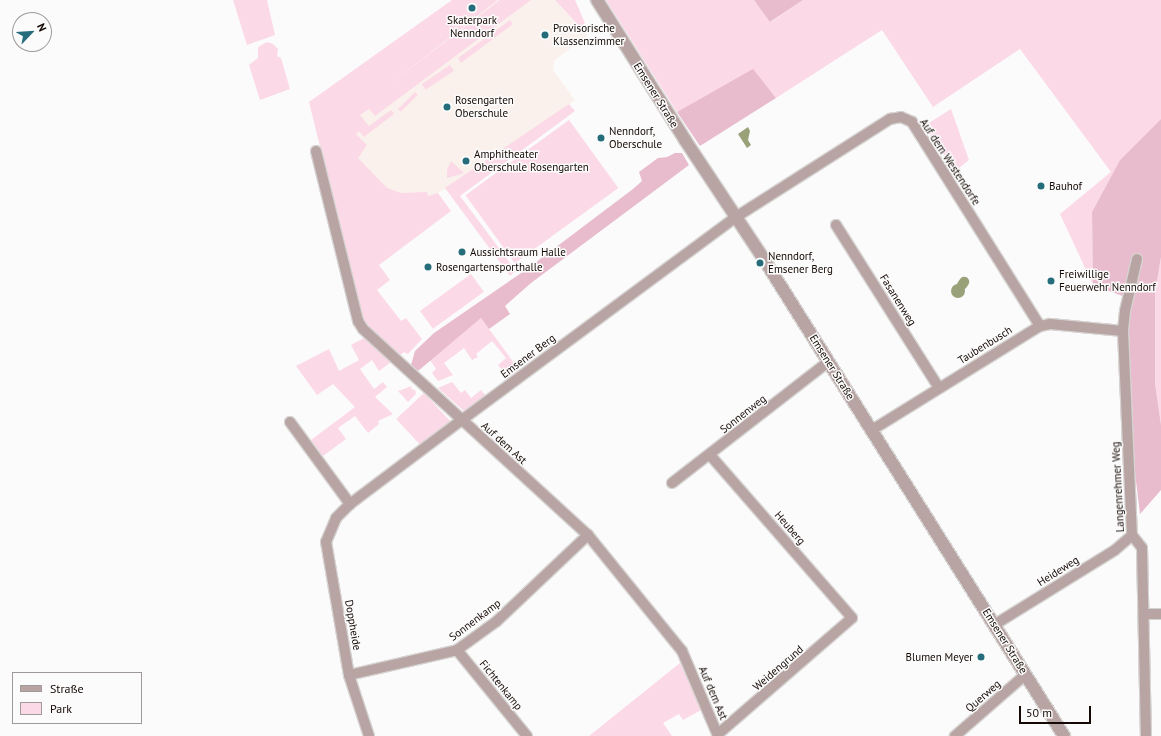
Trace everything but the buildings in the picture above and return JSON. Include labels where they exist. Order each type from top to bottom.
[{"type":"street","name":"Emsener Straße","points":[[597,0],[872,430],[1064,736]]},
{"type":"street","name":"Auf dem Westendorfe","points":[[736,216],[890,119],[901,117],[912,122],[1040,326]]},
{"type":"street","name":"Auf dem Ast","points":[[316,151],[358,321],[363,329],[588,535],[682,651],[718,735]]},
{"type":"street","name":"Emsener Berg","points":[[336,518],[350,504],[736,216]]},
{"type":"street","name":"Fasanenweg","points":[[836,225],[940,388]]},
{"type":"street","name":"Langenrehmer Weg","points":[[1137,259],[1125,311],[1123,331],[1132,535],[1142,548],[1146,736]]},
{"type":"street","name":"Taubenbusch","points":[[872,430],[1040,326],[1050,324],[1123,331]]},
{"type":"street","name":"Sonnenweg","points":[[672,483],[828,362]]},
{"type":"street","points":[[290,422],[350,504]]},
{"type":"street","name":"Heuberg","points":[[710,455],[852,618]]},
{"type":"street","name":"Doppheide","points":[[336,518],[326,542],[349,675],[369,736]]},
{"type":"street","name":"Sonnenkamp","points":[[349,675],[457,650],[497,621],[588,535]]},
{"type":"street","name":"Heideweg","points":[[994,624],[1115,550],[1132,535]]},
{"type":"street","points":[[1144,614],[1161,614]]},
{"type":"street","name":"Weidengrund","points":[[718,735],[852,618]]},
{"type":"street","name":"Fichtenkamp","points":[[457,650],[527,736]]},
{"type":"street","name":"Querweg","points":[[955,736],[1026,674]]},
{"type":"shaded area","name":"Rosengarten Oberschule","points":[[498,0],[555,0],[587,35],[554,61],[553,70],[575,100],[477,169],[438,193],[403,203],[387,219],[337,125]]},
{"type":"shaded area","points":[[754,0],[803,0],[770,22]]},
{"type":"shaded area","points":[[753,69],[776,98],[700,146],[677,112]]},
{"type":"shaded area","points":[[1161,119],[1161,257],[1155,293],[1155,383],[1161,425],[1161,490],[1140,514],[1131,440],[1125,297],[1093,285],[1092,212],[1120,160]]},
{"type":"shaded area","points":[[748,127],[750,131],[748,140],[751,145],[747,148],[738,134]]},
{"type":"shaded area","points":[[675,153],[682,153],[689,165],[531,283],[505,306],[510,314],[489,329],[481,318],[418,371],[411,365],[415,351],[434,333],[527,269],[633,189],[642,181],[639,172],[658,158],[667,157]]},
{"type":"shaded area","points":[[955,284],[961,284],[965,288],[965,294],[961,298],[955,298],[951,294],[951,288]]},
{"type":"green space","points":[[233,0],[267,0],[275,35],[247,45]]},
{"type":"green space","points":[[452,0],[498,0],[386,87],[500,0],[531,0],[375,116],[369,109],[360,115],[369,126],[391,110],[394,114],[364,137],[359,131],[356,134],[367,145],[358,158],[387,188],[401,193],[427,192],[428,196],[438,193],[451,211],[379,265],[390,280],[377,290],[401,321],[406,318],[422,339],[408,354],[404,352],[400,355],[363,322],[309,102]]},
{"type":"green space","points":[[555,0],[575,0],[585,23],[580,27]]},
{"type":"green space","points":[[606,0],[754,0],[771,22],[803,0],[1161,0],[1161,119],[1120,160],[1092,212],[1093,285],[1060,214],[1111,172],[1020,49],[933,107],[882,30],[776,98],[753,70],[677,112]]},
{"type":"green space","points":[[510,20],[513,24],[461,63],[458,58]]},
{"type":"green space","points":[[267,42],[273,44],[278,49],[277,56],[281,58],[290,89],[260,100],[249,65],[258,58],[258,47]]},
{"type":"green space","points":[[450,65],[454,71],[426,90],[422,84]]},
{"type":"green space","points":[[415,92],[418,95],[401,112],[398,109]]},
{"type":"green space","points":[[569,104],[575,111],[460,196],[516,271],[510,276],[445,188]]},
{"type":"green space","points":[[951,109],[969,160],[955,171],[924,126]]},
{"type":"green space","points":[[569,120],[618,188],[515,263],[465,195]]},
{"type":"green space","points":[[451,161],[464,173],[447,178],[447,170]]},
{"type":"green space","points":[[1161,257],[1161,425],[1155,383],[1155,293]]},
{"type":"green space","points":[[471,274],[484,292],[433,329],[420,311]]},
{"type":"green space","points":[[481,318],[520,371],[505,383],[503,372],[498,365],[506,358],[492,341],[476,354],[478,357],[472,360],[464,348],[444,363],[453,375],[438,381],[432,373],[436,369],[430,360]]},
{"type":"green space","points":[[364,338],[391,362],[379,371],[372,360],[360,369],[374,389],[383,382],[387,387],[375,397],[393,414],[378,421],[379,424],[368,433],[355,416],[338,428],[346,439],[323,456],[311,440],[355,407],[333,384],[317,395],[296,366],[329,349],[339,371],[359,360],[351,345]]},
{"type":"green space","points":[[452,382],[461,393],[465,390],[471,398],[481,390],[487,397],[464,411],[438,388]]},
{"type":"green space","points":[[412,386],[411,389],[415,390],[416,394],[408,402],[398,391]]},
{"type":"green space","points":[[424,393],[452,423],[424,449],[396,419]]},
{"type":"green space","points":[[680,663],[703,709],[683,720],[679,714],[663,723],[672,736],[589,736]]},
{"type":"place","name":"Skaterpark Nenndorf","points":[[472,8]]},
{"type":"place","name":"Provisorische Klassenzimmer","points":[[545,35]]},
{"type":"place","name":"Rosengarten Oberschule","points":[[447,107]]},
{"type":"place","name":"Nenndorf, Oberschule","points":[[601,138]]},
{"type":"place","name":"Amphitheater Oberschule Rosengarten","points":[[466,161]]},
{"type":"place","name":"Bauhof","points":[[1041,186]]},
{"type":"place","name":"Aussichtsraum Halle","points":[[462,252]]},
{"type":"place","name":"Nenndorf, Emsener Berg","points":[[760,263]]},
{"type":"place","name":"Rosengartensporthalle","points":[[428,267]]},
{"type":"place","name":"Freiwillige Feuerwehr Nenndorf","points":[[1051,281]]},
{"type":"place","name":"Blumen Meyer","points":[[981,657]]}]
